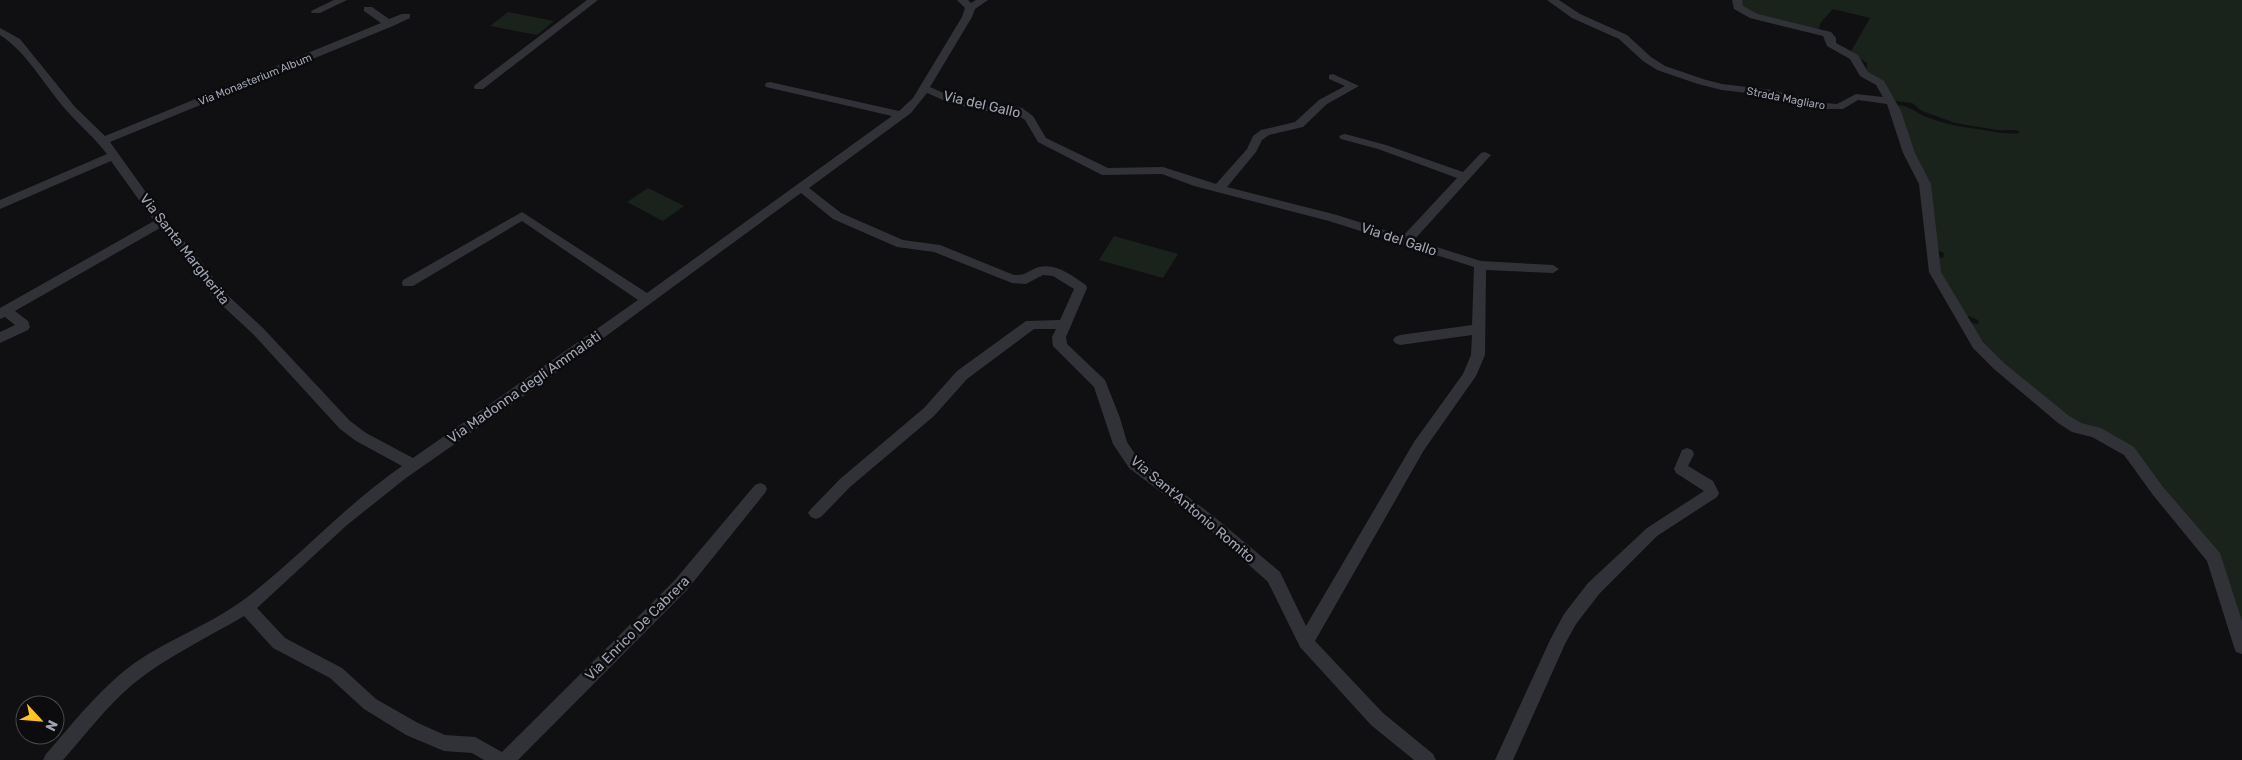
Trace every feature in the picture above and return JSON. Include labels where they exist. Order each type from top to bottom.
[{"type":"street","points":[[316,11],[342,0]]},
{"type":"street","points":[[479,87],[593,0]]},
{"type":"street","points":[[966,4],[983,0]]},
{"type":"street","name":"Strada Magliaro","points":[[1552,0],[1576,16],[1624,37],[1647,59],[1661,68],[1702,82],[1722,87],[1772,92],[1824,106],[1839,108],[1856,97],[1889,101]]},
{"type":"street","points":[[1737,0],[1738,7],[1754,16],[1827,34],[1831,38],[1831,44],[1854,57],[1864,74],[1880,83],[1896,111],[1909,153],[1925,184],[1935,272],[1978,345],[1999,366],[2063,419],[2077,428],[2096,432],[2129,452],[2158,491],[2214,558],[2242,647]]},
{"type":"street","name":"Via Madonna degli Ammalati","points":[[52,760],[106,698],[144,666],[246,607],[272,586],[342,521],[413,465],[902,115],[912,106],[924,88],[967,17],[966,4]]},
{"type":"street","points":[[368,9],[388,24]]},
{"type":"street","name":"Via Monasterium Album","points":[[103,141],[406,16]]},
{"type":"street","name":"Via Santa Margherita","points":[[0,31],[16,41],[71,109],[103,141],[161,222],[196,262],[217,293],[258,331],[346,425],[361,438],[413,465]]},
{"type":"street","points":[[1220,188],[1252,150],[1257,138],[1264,132],[1299,125],[1324,102],[1354,86],[1333,78]]},
{"type":"street","points":[[770,85],[902,115]]},
{"type":"street","name":"Via del Gallo","points":[[924,88],[954,101],[985,108],[1018,110],[1029,118],[1042,140],[1106,172],[1153,170],[1284,204],[1480,265],[1552,270]]},
{"type":"street","points":[[1344,137],[1382,147],[1465,177]]},
{"type":"street","points":[[1405,242],[1485,155]]},
{"type":"street","points":[[0,205],[114,156]]},
{"type":"street","name":"Via Sant'Antonio Romito","points":[[801,188],[837,216],[901,244],[936,248],[1012,279],[1026,280],[1041,271],[1056,272],[1081,288],[1059,337],[1060,346],[1100,384],[1114,418],[1120,444],[1134,464],[1206,519],[1274,577],[1306,642],[1377,719],[1427,760]]},
{"type":"street","points":[[408,283],[522,216],[646,299]]},
{"type":"street","points":[[2,313],[161,222]]},
{"type":"street","points":[[1306,642],[1419,446],[1469,376],[1478,355],[1480,265]]},
{"type":"street","points":[[0,338],[22,327],[23,324],[2,313]]},
{"type":"street","points":[[816,513],[845,483],[929,412],[962,375],[1032,324],[1064,325]]},
{"type":"street","points":[[1400,340],[1479,329]]},
{"type":"street","points":[[1504,760],[1558,640],[1570,619],[1594,588],[1652,532],[1712,493],[1711,488],[1706,483],[1681,469],[1680,464],[1686,454]]},
{"type":"street","name":"Via Enrico De Cabrera","points":[[506,760],[680,586],[760,489]]},
{"type":"street","points":[[246,607],[279,643],[336,673],[370,704],[412,729],[444,743],[475,745],[500,760]]},
{"type":"shaded area","points":[[1741,0],[2242,0],[2242,625],[2226,576],[2155,483],[2135,451],[2082,426],[1997,360],[1969,323],[1979,324],[1978,320],[1966,315],[1939,273],[1937,257],[1943,258],[1944,253],[1937,250],[1913,153],[1897,105],[1953,125],[2004,133],[2020,133],[2017,130],[1997,130],[1955,123],[1922,111],[1912,103],[1895,101],[1866,73],[1867,63],[1850,53],[1870,18],[1833,9],[1821,22],[1818,31],[1755,15],[1740,6]]},
{"type":"shaded area","points":[[508,12],[554,21],[537,35],[490,26]]},
{"type":"shaded area","points":[[648,188],[684,206],[663,221],[627,202]]},
{"type":"shaded area","points":[[1114,236],[1178,254],[1163,278],[1099,260]]}]
